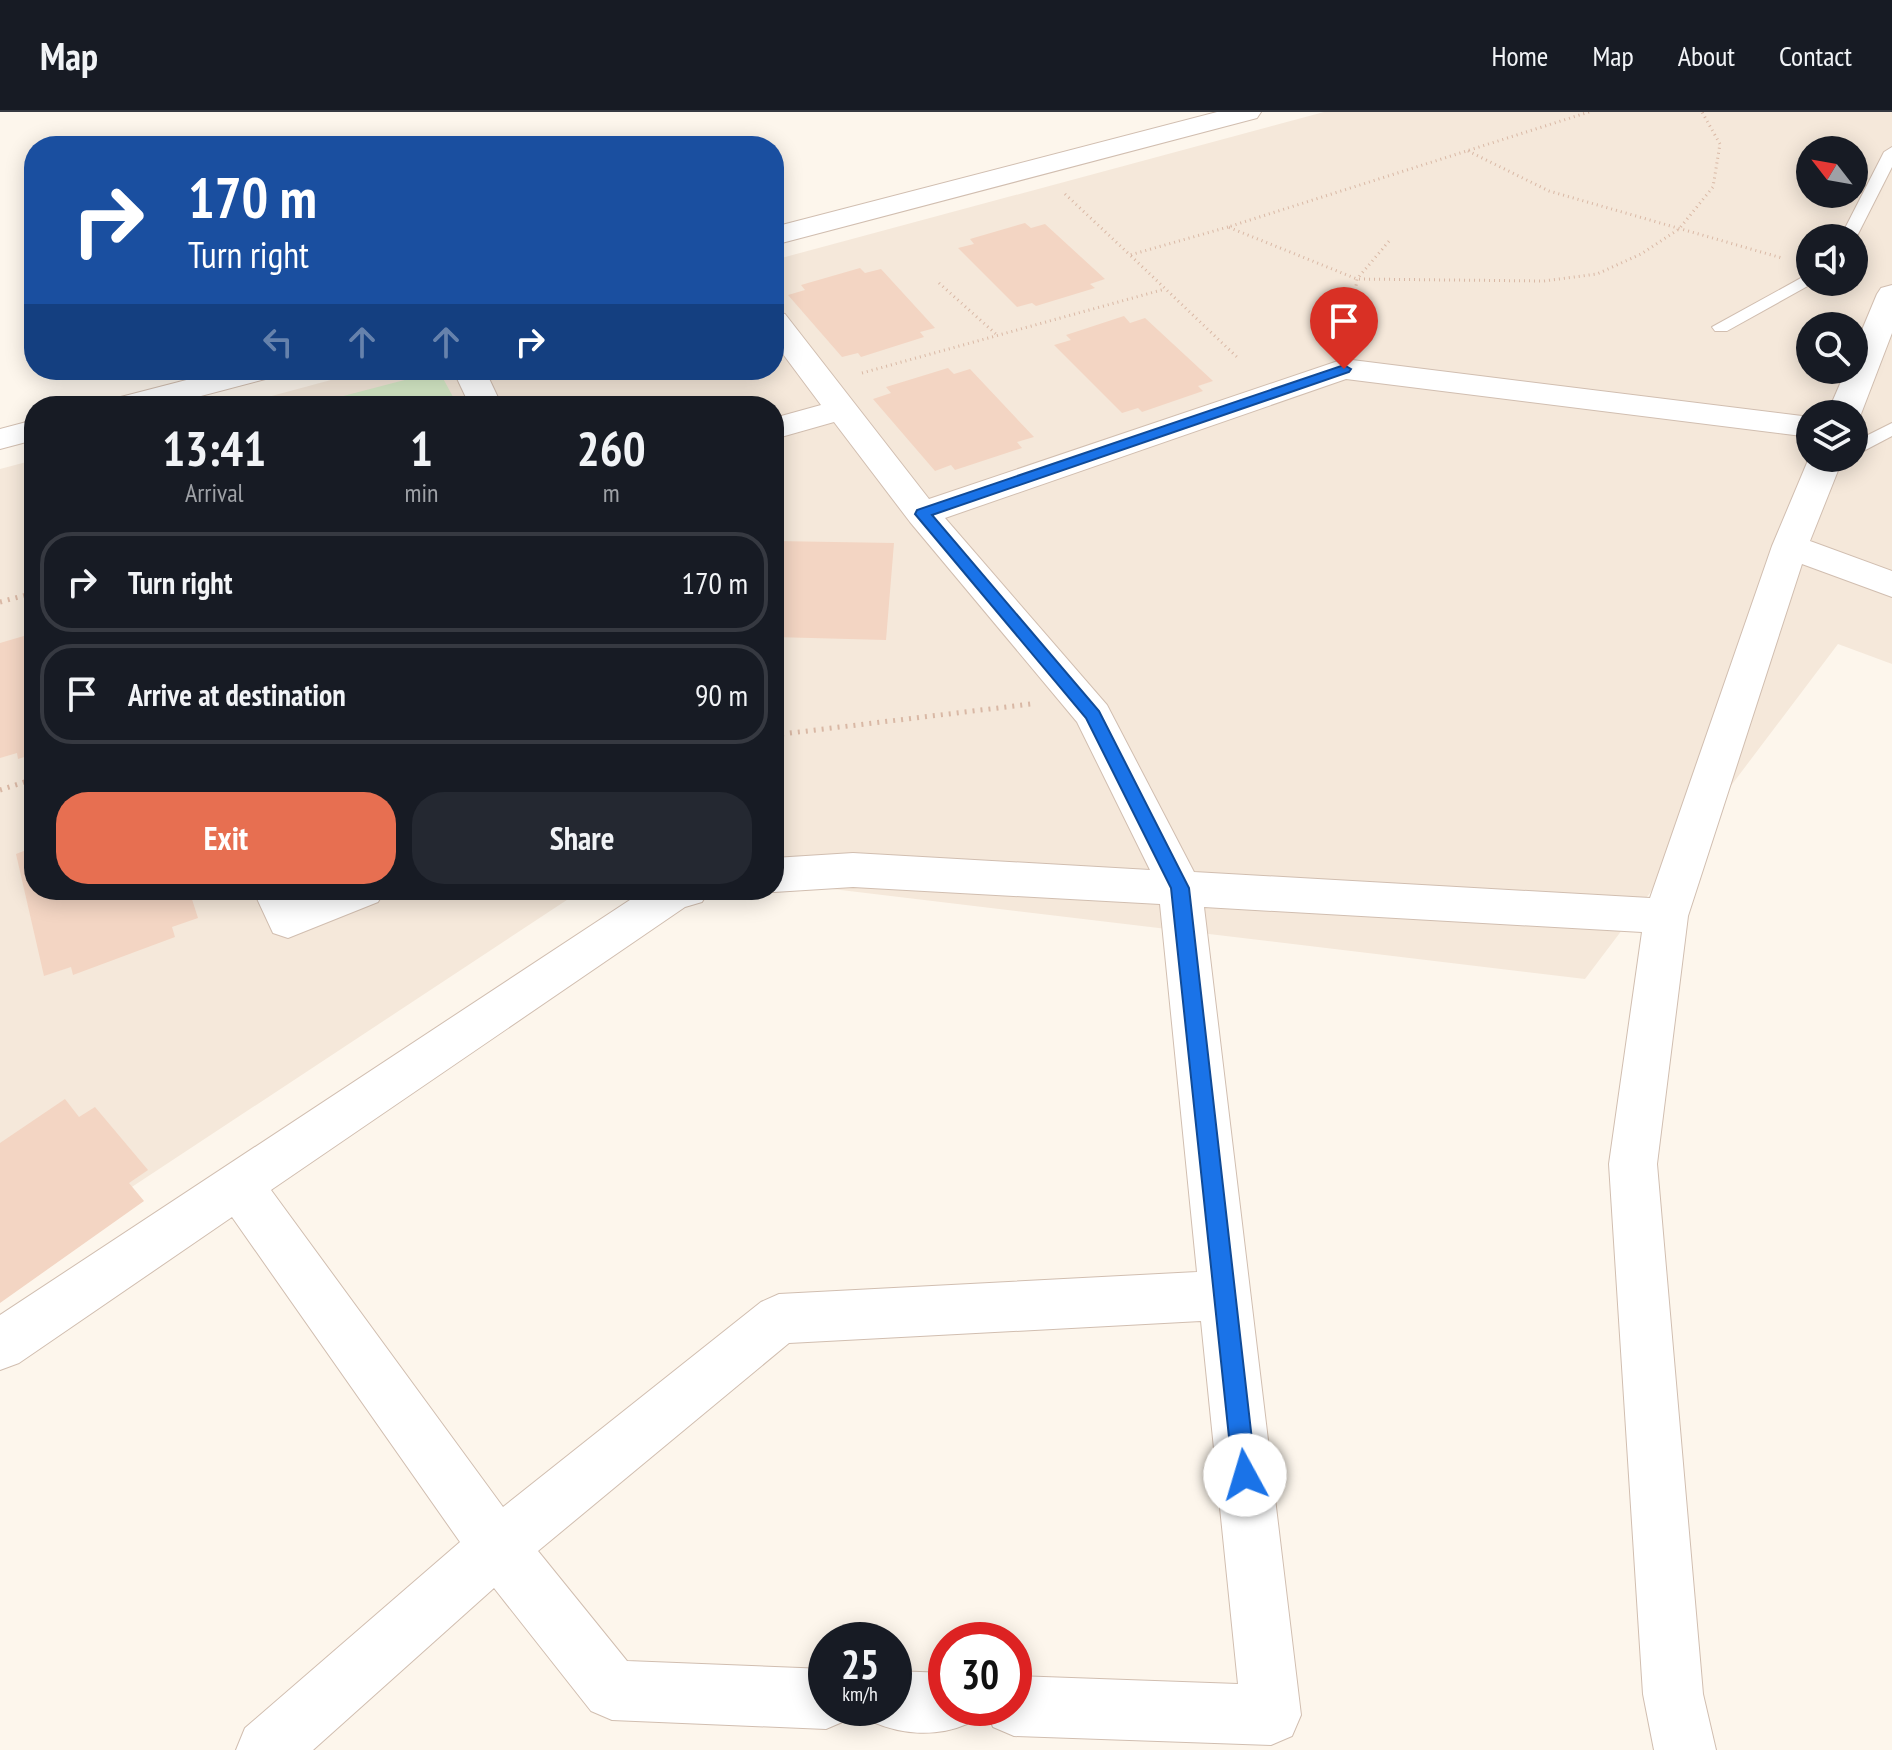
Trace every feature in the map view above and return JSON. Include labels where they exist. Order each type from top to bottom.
[{"type":"street","points":[[784,233],[1248,112]]},
{"type":"street","points":[[1850,400],[1892,294]]},
{"type":"street","points":[[784,334],[922,514],[1093,715],[1180,888],[1271,1715],[1032,1707]]},
{"type":"street","points":[[922,514],[1344,369],[1796,425]]},
{"type":"street","points":[[163,396],[224,380]]},
{"type":"street","points":[[784,423],[832,396]]},
{"type":"street","points":[[0,439],[24,433]]},
{"type":"street","points":[[1685,1750],[1673,1694],[1633,1164],[1666,916],[1790,546],[1828,472]]},
{"type":"street","points":[[1790,546],[1892,585]]},
{"type":"street","points":[[784,874],[853,870],[1666,916]]},
{"type":"street","points":[[279,900],[288,921],[339,900]]},
{"type":"street","points":[[0,1345],[663,900]]},
{"type":"street","points":[[238,1185],[498,1547],[612,1690],[808,1698]]},
{"type":"street","points":[[267,1750],[498,1547],[779,1319],[1225,1295]]},
{"type":"lane","points":[[1855,224],[1892,152]]},
{"type":"lane","points":[[1721,327],[1796,286]]},
{"type":"lane","points":[[1868,441],[1892,429]]},
{"type":"path","points":[[1130,255],[1228,227],[1589,112]]},
{"type":"path","points":[[1228,227],[1357,279],[1544,281],[1597,274],[1641,254],[1679,229],[1713,187],[1720,144],[1702,112]]},
{"type":"path","points":[[1468,151],[1549,191],[1795,262]]},
{"type":"path","points":[[1055,185],[1239,359]]},
{"type":"path","points":[[1344,369],[1357,279],[1390,240]]},
{"type":"path","points":[[939,283],[997,335]]},
{"type":"path","points":[[832,396],[997,335],[1165,289]]},
{"type":"path","points":[[0,602],[24,596]]},
{"type":"path","points":[[784,734],[1079,698]]},
{"type":"path","points":[[0,790],[24,782]]},
{"type":"shaded area","points":[[1324,112],[1892,112],[1892,664],[1838,644],[1585,979],[784,883],[784,396],[272,396],[331,380],[784,380],[784,257]]},
{"type":"shaded area","points":[[24,463],[24,900],[567,900],[0,1274],[0,469]]},
{"type":"green space","points":[[405,380],[444,380],[453,396],[343,396]]},
{"type":"building","points":[[1025,223],[1031,228],[1045,224],[1105,279],[1090,284],[1095,288],[1036,306],[1032,303],[1017,307],[958,248],[974,244],[970,239]]},
{"type":"building","points":[[860,268],[865,273],[881,269],[935,328],[920,332],[924,337],[861,357],[858,353],[842,357],[788,295],[805,290],[801,285]]},
{"type":"building","points":[[1124,316],[1130,323],[1145,318],[1213,381],[1198,386],[1203,391],[1142,412],[1138,408],[1122,413],[1054,345],[1071,340],[1066,335]]},
{"type":"building","points":[[948,368],[954,374],[970,369],[1034,437],[1017,442],[1022,448],[955,470],[951,465],[935,471],[873,399],[891,393],[886,387]]},
{"type":"building","points":[[784,541],[894,543],[886,640],[784,637]]},
{"type":"building","points":[[24,636],[24,757],[18,759],[17,753],[0,758],[0,643]]},
{"type":"building","points":[[24,851],[24,889],[16,854]]},
{"type":"building","points":[[27,900],[192,900],[198,918],[172,927],[175,937],[73,975],[71,967],[44,976]]},
{"type":"building","points":[[65,1099],[79,1117],[95,1107],[148,1170],[129,1183],[144,1201],[0,1303],[0,1143]]},
{"type":"route","points":[[1245,1475],[1180,888],[1093,715],[922,514],[1344,369]]}]
